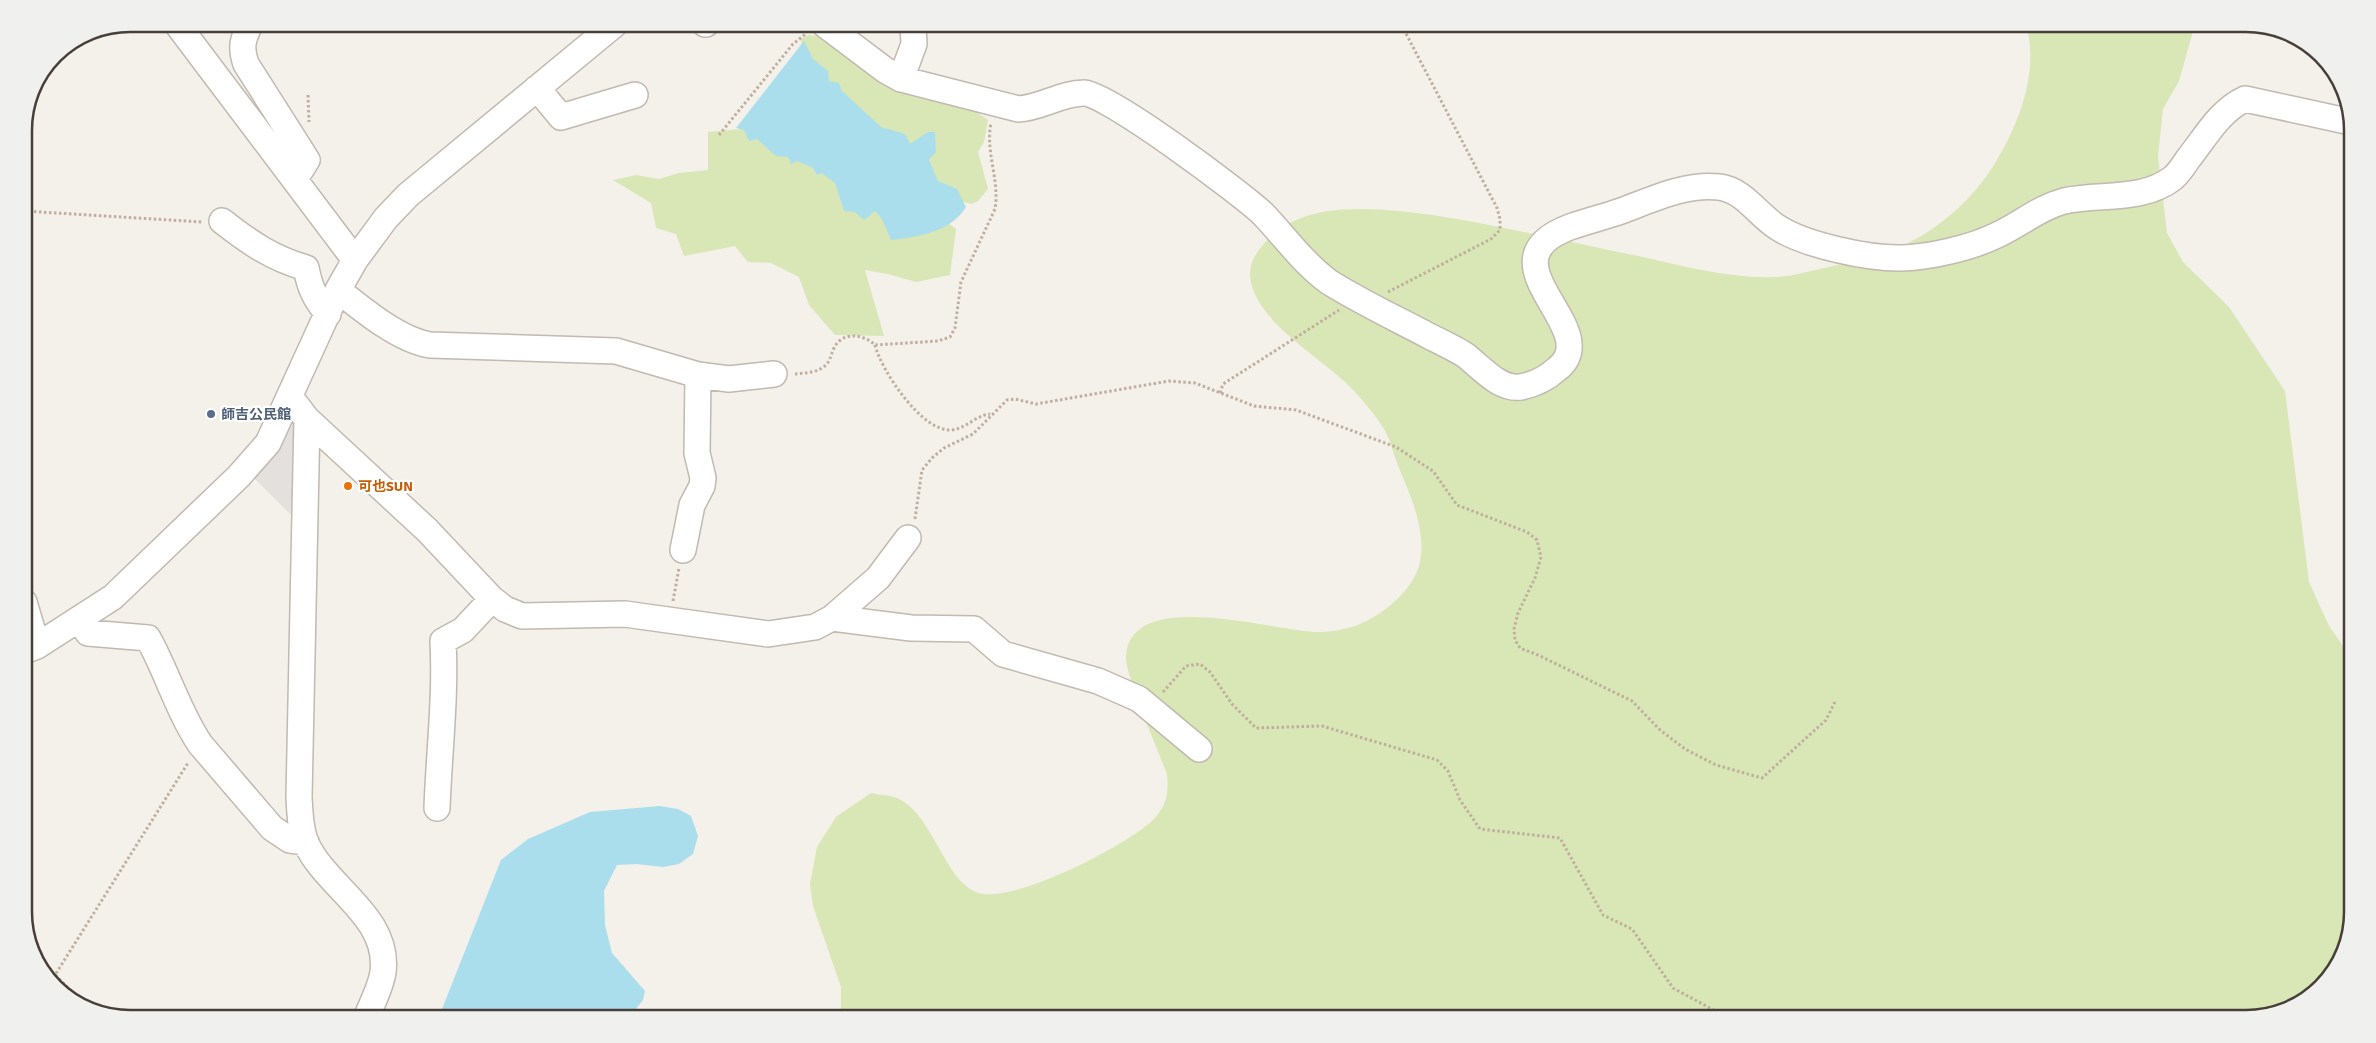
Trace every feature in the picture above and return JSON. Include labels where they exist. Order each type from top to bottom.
[{"type":"street","points":[[183,32],[355,260]]},
{"type":"street","points":[[246,32],[242,42],[242,52],[246,64],[307,160],[295,179]]},
{"type":"street","points":[[33,647],[80,620],[113,598],[239,476],[268,442],[338,290],[355,260],[386,218],[408,195],[604,32]]},
{"type":"street","points":[[827,32],[901,79],[994,104],[1018,109],[1029,108],[1071,95],[1086,93],[1125,112],[1238,193],[1262,214],[1313,271],[1364,302],[1464,355],[1494,380],[1517,388],[1542,382],[1564,364],[1570,350],[1569,336],[1534,267],[1537,251],[1546,239],[1567,228],[1644,202],[1695,188],[1720,187],[1738,193],[1776,226],[1797,238],[1852,252],[1902,258],[1954,250],[1995,236],[2044,207],[2068,200],[2134,194],[2157,188],[2175,176],[2221,116],[2234,104],[2244,99],[2343,120]]},
{"type":"street","points":[[901,79],[914,44],[913,32]]},
{"type":"street","points":[[537,88],[562,117],[634,95]]},
{"type":"street","points":[[222,221],[253,245],[282,261],[306,268],[315,300],[328,314]]},
{"type":"street","points":[[338,290],[363,309],[416,342],[430,345],[616,351],[698,375],[729,379],[774,374]]},
{"type":"street","points":[[683,550],[692,505],[702,486],[703,478],[697,453],[698,375]]},
{"type":"street","points":[[290,397],[308,419],[427,530],[492,598],[505,609],[522,616],[625,614],[670,622],[768,634],[815,627],[832,618],[878,578],[908,538]]},
{"type":"street","points":[[308,419],[299,798],[306,842],[316,860],[374,928],[383,954],[383,973],[369,1010]]},
{"type":"street","points":[[437,808],[441,722],[445,687],[443,641],[463,630],[492,598]]},
{"type":"street","points":[[832,618],[911,628],[974,629],[1003,654],[1098,681],[1139,699],[1199,748]]},
{"type":"street","points":[[80,620],[88,633],[148,638],[164,667],[170,686],[200,744],[272,828],[290,840],[306,842]]},
{"type":"path","points":[[719,135],[793,44],[810,32]]},
{"type":"path","points":[[1220,393],[1223,384],[1364,302],[1384,294],[1491,239],[1500,230],[1497,208],[1405,32]]},
{"type":"path","points":[[875,345],[938,341],[950,337],[955,328],[960,282],[995,209],[997,197],[989,132],[994,104]]},
{"type":"path","points":[[33,212],[188,223],[222,221]]},
{"type":"path","points":[[774,374],[791,375],[815,372],[829,362],[834,346],[843,339],[855,335],[868,338],[875,345],[878,358],[888,376],[920,414],[937,428],[951,430],[966,425],[983,414],[991,414]]},
{"type":"path","points":[[908,538],[914,524],[922,470],[944,448],[973,434],[1006,400],[1015,399],[1036,404],[1169,381],[1195,383],[1254,406],[1296,410],[1396,447],[1433,470],[1457,505],[1527,532],[1537,540],[1541,557],[1535,578],[1518,613],[1514,629],[1515,640],[1520,648],[1632,701],[1660,730],[1685,749],[1716,765],[1762,778],[1826,720],[1836,700]]},
{"type":"path","points":[[670,622],[683,550]]},
{"type":"path","points":[[1149,708],[1186,666],[1200,664],[1210,672],[1232,704],[1256,728],[1322,726],[1437,760],[1448,771],[1460,800],[1480,829],[1560,838],[1603,915],[1632,929],[1673,988],[1713,1010]]},
{"type":"path","points":[[55,975],[200,744]]},
{"type":"path","points":[[57,977],[68,987]]},
{"type":"green space","points":[[2028,32],[2193,32],[2179,81],[2163,109],[2158,156],[2167,233],[2183,262],[2229,307],[2285,391],[2309,582],[2329,626],[2344,647],[2343,925],[2336,950],[2330,962],[2310,986],[2283,1003],[2258,1010],[841,1010],[841,987],[813,906],[810,884],[817,847],[836,817],[871,793],[894,797],[909,806],[920,817],[955,874],[965,885],[976,892],[992,894],[1040,882],[1096,857],[1121,843],[1141,830],[1162,809],[1168,787],[1167,774],[1136,695],[1127,665],[1126,656],[1134,635],[1153,622],[1179,617],[1241,621],[1300,630],[1329,632],[1356,626],[1380,613],[1402,595],[1414,578],[1419,566],[1421,553],[1419,526],[1412,500],[1384,429],[1371,410],[1349,386],[1274,321],[1262,307],[1254,292],[1250,276],[1252,261],[1260,248],[1271,237],[1299,219],[1316,213],[1336,210],[1376,209],[1459,219],[1692,268],[1743,276],[1789,276],[1875,257],[1898,248],[1929,231],[1957,209],[1982,183],[2002,152],[2018,118],[2028,80],[2030,42]]},
{"type":"green space","points":[[809,35],[834,38],[908,95],[976,112],[988,120],[984,142],[978,152],[988,189],[978,201],[972,204],[956,200],[907,147],[852,109],[802,52],[801,39]]},
{"type":"green space","points":[[753,128],[941,218],[956,229],[950,275],[916,282],[865,270],[884,336],[835,335],[809,305],[799,277],[771,263],[748,262],[735,246],[684,256],[676,234],[656,228],[651,203],[613,180],[636,175],[659,179],[679,173],[708,170],[708,132]]},
{"type":"shaded area","points":[[297,417],[297,521],[254,478]]},
{"type":"water","points":[[804,41],[813,59],[828,71],[829,81],[839,83],[842,91],[881,127],[905,134],[910,144],[928,132],[935,132],[936,152],[929,160],[938,181],[957,189],[966,207],[952,222],[943,228],[923,235],[891,240],[882,219],[875,211],[864,220],[855,212],[844,211],[835,183],[822,173],[817,175],[813,168],[797,161],[791,164],[788,157],[776,156],[757,139],[749,141],[744,130],[736,128]]},
{"type":"water","points":[[660,806],[678,809],[691,816],[698,836],[693,854],[679,864],[663,867],[636,864],[617,865],[604,891],[605,925],[612,953],[645,991],[643,1000],[635,1010],[442,1010],[501,860],[528,839],[590,812]]},
{"type":"place","name":"師吉公民館","points":[[211,414]]},
{"type":"place","name":"可也SUN","points":[[348,486]]}]
